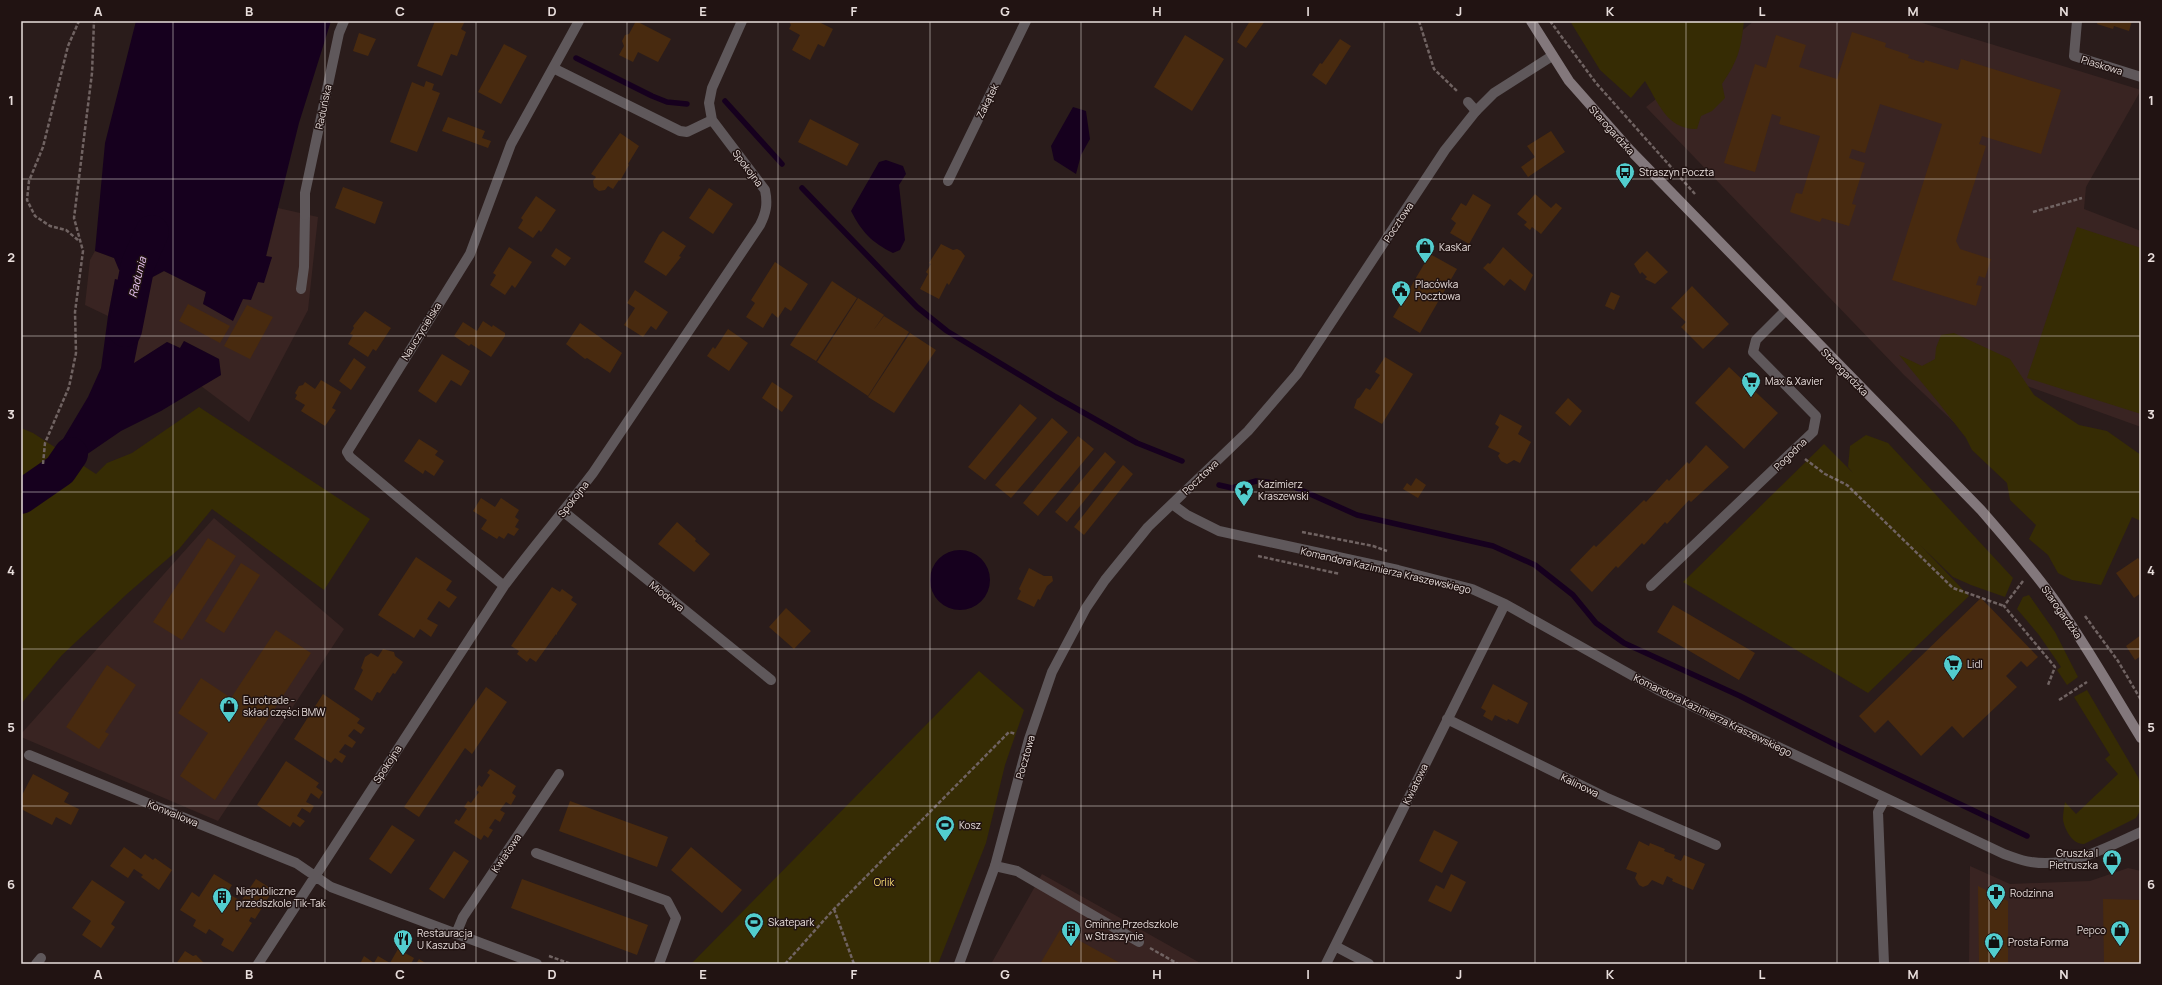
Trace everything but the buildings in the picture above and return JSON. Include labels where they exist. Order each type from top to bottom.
[{"type":"main road","name":"Starogardzka","points":[[1531,21],[1569,81],[1600,118],[1785,311],[1981,510],[2027,564],[2077,634],[2141,738]]},
{"type":"street","name":"Raduńska","points":[[301,289],[304,267],[305,193],[339,33],[344,21]]},
{"type":"street","name":"Nauczycielska","points":[[504,586],[350,457],[347,452],[470,254],[511,144],[579,21]]},
{"type":"street","name":"Spokojna","points":[[258,964],[504,586],[533,547],[564,512],[593,472],[766,214],[768,202],[765,190],[712,120],[709,102],[712,88],[742,21]]},
{"type":"street","name":"Zakątek","points":[[948,181],[1026,21]]},
{"type":"street","name":"Piaskowa","points":[[2077,21],[2074,56],[2141,77]]},
{"type":"street","name":"Pocztowa","points":[[959,964],[995,866],[1029,739],[1052,672],[1086,608],[1148,527],[1248,431],[1297,374],[1445,150],[1476,110],[1494,93],[1552,56]]},
{"type":"street","points":[[553,68],[680,131],[687,132],[712,120]]},
{"type":"street","points":[[1468,102],[1476,110]]},
{"type":"street","name":"Pogodna","points":[[1651,586],[1813,432],[1816,416],[1754,352],[1756,340],[1785,311]]},
{"type":"street","name":"Komandora Kazimierza Kraszewskiego","points":[[1172,504],[1187,515],[1219,531],[1398,570],[1464,587],[1505,604],[1658,690],[1885,799],[2004,854],[2030,862],[2051,863],[2074,860],[2096,853],[2141,832]]},
{"type":"street","name":"Miodowa","points":[[564,512],[771,680]]},
{"type":"street","name":"Kwiatowa","points":[[1326,964],[1505,604]]},
{"type":"street","name":"Kalinowa","points":[[1447,719],[1606,797],[1716,845]]},
{"type":"street","name":"Konwaliowa","points":[[29,755],[296,863],[314,877]]},
{"type":"street","name":"Kwiatowa","points":[[456,934],[463,917],[559,774]]},
{"type":"street","points":[[1884,964],[1878,812],[1885,799]]},
{"type":"street","points":[[536,854],[667,902],[676,918],[659,964]]},
{"type":"street","points":[[995,866],[1016,871],[1139,942]]},
{"type":"street","points":[[314,877],[331,887],[537,964]]},
{"type":"street","points":[[1335,946],[1369,964]]},
{"type":"path","points":[[79,21],[68,46],[43,147],[29,181],[27,200],[35,216],[50,226],[66,230],[79,240]]},
{"type":"path","points":[[43,464],[46,443],[74,371],[76,353],[75,312],[83,251],[79,240],[74,212],[92,74],[94,21]]},
{"type":"path","points":[[1419,21],[1434,69],[1468,102]]},
{"type":"path","points":[[2034,212],[2082,198]]},
{"type":"path","points":[[1795,449],[1812,466],[1846,485],[1953,588],[2004,606],[2055,667],[2048,685]]},
{"type":"path","points":[[1298,532],[1373,546],[1390,553]]},
{"type":"path","points":[[2004,606],[2024,581]]},
{"type":"path","points":[[2113,665],[2118,661]]},
{"type":"path","points":[[2059,700],[2087,682]]},
{"type":"path","points":[[785,964],[834,909],[1009,732],[1020,736]]},
{"type":"path","points":[[834,909],[854,964]]},
{"type":"path","points":[[1139,942],[1178,964]]},
{"type":"shaded area","points":[[136,21],[331,21],[299,123],[266,256],[272,257],[264,283],[258,282],[251,300],[243,299],[233,321],[203,304],[206,292],[164,271],[149,279],[119,270],[114,258],[95,251],[105,143]]},
{"type":"shaded area","points":[[1754,21],[1916,21],[2141,90],[2086,187],[2084,209],[2141,231],[2141,427],[1994,374],[1958,426],[1904,375],[1646,107]]},
{"type":"shaded area","points":[[1073,107],[1086,111],[1090,139],[1081,155],[1076,174],[1054,160],[1051,146]]},
{"type":"shaded area","points":[[886,160],[903,166],[906,174],[899,185],[905,240],[900,250],[893,253],[879,245],[863,231],[851,211],[879,162]]},
{"type":"shaded area","points":[[278,208],[318,217],[308,310],[249,422],[201,386],[221,375],[219,359],[184,341],[180,348],[167,342],[134,364],[115,279],[108,316],[85,305],[90,260],[95,251],[114,258],[149,279],[164,271],[206,292],[203,304],[243,299],[258,282],[272,258],[266,257]]},
{"type":"shaded area","points":[[115,279],[149,288],[134,363],[167,342],[180,348],[184,341],[219,359],[221,375],[161,411],[121,431],[86,455],[65,477],[42,491],[32,477],[60,444],[88,397],[101,368]]},
{"type":"shaded area","points":[[214,518],[344,629],[218,821],[21,737],[21,734]]},
{"type":"shaded area","points":[[960,550],[976,555],[981,559],[985,564],[990,580],[985,596],[981,601],[976,605],[960,610],[944,605],[939,601],[935,596],[930,580],[935,564],[939,559],[944,555]]},
{"type":"shaded area","points":[[1970,866],[2010,884],[2090,881],[2128,868],[2141,871],[2141,964],[1969,964]]},
{"type":"shaded area","points":[[1042,874],[1202,964],[991,964]]},
{"type":"green space","points":[[1570,21],[1744,21],[1742,39],[1738,54],[1732,68],[1722,84],[1725,98],[1712,111],[1701,116],[1697,129],[1678,125],[1671,120],[1659,106],[1645,81],[1631,98],[1600,70]]},
{"type":"green space","points":[[2077,227],[2141,248],[2141,414],[2027,378]]},
{"type":"green space","points":[[1954,333],[2010,359],[2034,395],[2079,425],[2107,431],[2141,455],[2141,521],[2132,517],[2101,585],[2072,580],[2058,573],[2048,555],[2029,539],[2036,525],[2010,500],[2007,483],[1972,450],[1966,438],[1899,355],[1922,366],[1935,359],[1936,348],[1941,335]]},
{"type":"green space","points":[[199,407],[370,519],[324,590],[212,509],[179,549],[128,593],[62,655],[21,704],[21,428],[33,433],[96,474],[107,463],[132,453]]},
{"type":"green space","points":[[1866,435],[1888,443],[2013,578],[2005,597],[1971,585],[1953,577],[1920,545],[1969,596],[1868,693],[1683,582],[1824,444],[1853,473],[1848,467],[1850,446]]},
{"type":"green space","points":[[2029,595],[2055,632],[2078,677],[2067,685],[2057,670],[2061,667],[2039,635],[2017,609],[2023,597]]},
{"type":"green space","name":"Orlik","points":[[979,671],[1024,710],[1005,765],[986,843],[938,964],[691,964]]},
{"type":"green space","points":[[2087,690],[2138,777],[2142,798],[2139,814],[2136,818],[2084,844],[2080,844],[2070,836],[2065,827],[2063,819],[2065,802],[2076,814],[2118,774],[2105,759],[2110,755],[2074,697]]},
{"type":"waterway","points":[[576,58],[652,96],[667,102],[687,104]]},
{"type":"waterway","points":[[725,101],[782,164]]},
{"type":"waterway","points":[[802,188],[917,307],[947,331],[1056,397],[1137,443],[1182,461]]},
{"type":"waterway","name":"Radunia","points":[[125,330],[138,264],[152,232]]},
{"type":"waterway","name":"Radunia","points":[[21,497],[60,470],[71,454]]},
{"type":"waterway","points":[[1219,485],[1232,488],[1256,481],[1290,485],[1357,515],[1493,546],[1535,565],[1573,595],[1596,623],[1624,643],[1740,696],[1840,747],[2027,836]]},
{"type":"place","name":"Straszyn Poczta","points":[[1625,189]]},
{"type":"place","name":"KasKar","points":[[1425,264]]},
{"type":"place","name":"Placówka Pocztowa","points":[[1401,307]]},
{"type":"place","name":"Max & Xavier","points":[[1751,398]]},
{"type":"place","name":"Kazimierz Kraszewski","points":[[1244,507]]},
{"type":"place","name":"Lidl","points":[[1953,681]]},
{"type":"place","name":"Eurotrade - skład części BMW","points":[[229,723]]},
{"type":"place","name":"Kosz","points":[[945,842]]},
{"type":"place","name":"Gruszka I Pietruszka","points":[[2112,876]]},
{"type":"place","name":"Rodzinna","points":[[1996,910]]},
{"type":"place","name":"Niepubliczne przedszkole Tik-Tak","points":[[222,914]]},
{"type":"place","name":"Skatepark","points":[[754,939]]},
{"type":"place","name":"Gminne Przedszkole w Straszynie","points":[[1071,947]]},
{"type":"place","name":"Pepco","points":[[2120,947]]},
{"type":"place","name":"Restauracja U Kaszuba","points":[[403,956]]},
{"type":"place","name":"Prosta Forma","points":[[1994,959]]}]
